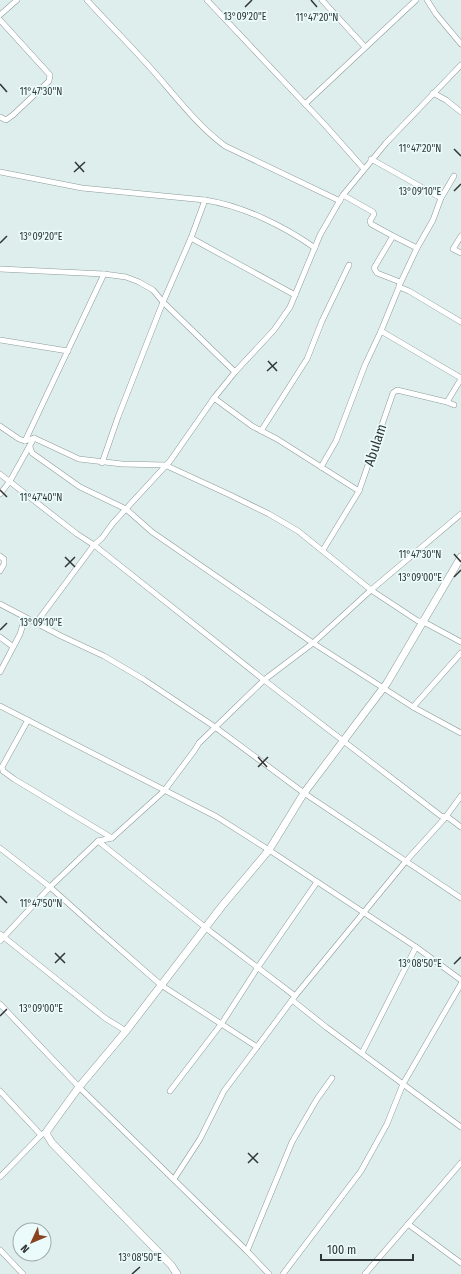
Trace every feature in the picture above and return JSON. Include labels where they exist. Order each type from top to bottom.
[{"type":"street","points":[[0,16],[17,0]]},
{"type":"street","points":[[207,0],[364,169]]},
{"type":"street","points":[[322,0],[365,47]]},
{"type":"street","points":[[305,104],[416,0]]},
{"type":"street","points":[[427,0],[436,14],[461,44]]},
{"type":"street","points":[[89,1],[216,140],[225,146],[340,201]]},
{"type":"street","points":[[0,20],[50,75],[48,81],[13,115],[6,120],[0,118]]},
{"type":"street","points":[[36,623],[94,545],[102,538],[126,509],[170,461],[214,398],[235,372],[274,330],[290,307],[320,235],[343,195],[371,159],[461,65]]},
{"type":"street","points":[[433,94],[446,100],[461,112]]},
{"type":"street","points":[[371,159],[441,198]]},
{"type":"street","points":[[0,172],[82,188],[225,203],[262,218],[298,236],[315,248]]},
{"type":"street","points":[[321,467],[336,441],[365,365],[381,331],[399,285],[433,220],[441,198],[454,176]]},
{"type":"street","points":[[343,195],[373,212],[374,214],[370,221],[371,224],[417,248]]},
{"type":"street","points":[[102,463],[118,417],[163,302],[191,238],[205,200]]},
{"type":"street","points":[[393,236],[374,268],[377,272],[461,322]]},
{"type":"street","points":[[461,236],[453,249],[461,253]]},
{"type":"street","points":[[191,238],[296,295]]},
{"type":"street","points":[[261,430],[307,359],[322,322],[349,266]]},
{"type":"street","points":[[0,269],[104,274],[126,277],[139,282],[153,290],[163,302],[235,372]]},
{"type":"street","points":[[25,441],[104,274]]},
{"type":"street","points":[[381,331],[461,379],[447,402],[454,405]]},
{"type":"street","points":[[0,340],[68,351]]},
{"type":"street","name":"Abulam","points":[[323,550],[359,491],[393,393],[397,390],[447,402]]},
{"type":"street","points":[[214,398],[252,426],[261,430],[359,491]]},
{"type":"street","points":[[0,426],[19,439],[25,441],[34,438],[79,460],[102,463],[165,465],[269,514],[298,531],[371,590],[418,621],[422,621],[461,642]]},
{"type":"street","points":[[0,494],[10,481],[34,438]]},
{"type":"street","points":[[30,447],[32,453],[80,487],[126,509],[152,532],[313,644],[413,707],[461,733]]},
{"type":"street","points":[[0,474],[77,534],[94,545],[344,742],[444,818],[449,818],[461,827]]},
{"type":"street","points":[[126,1031],[105,1018],[1,937],[98,841],[112,838],[164,791],[199,743],[264,680],[313,644],[371,590],[461,514]]},
{"type":"street","points":[[0,556],[4,559],[4,564],[0,571]]},
{"type":"street","points":[[0,1177],[44,1133],[268,850],[304,793],[344,742],[383,688],[461,557]]},
{"type":"street","points":[[0,604],[25,618],[104,656],[144,679],[215,727],[304,793],[461,898]]},
{"type":"street","points":[[0,672],[12,646],[20,634],[25,618]]},
{"type":"street","points":[[0,637],[12,646]]},
{"type":"street","points":[[413,707],[461,653]]},
{"type":"street","points":[[0,706],[217,817],[364,912],[461,980]]},
{"type":"street","points":[[28,720],[4,762],[2,767],[3,771],[112,838]]},
{"type":"street","points":[[174,1178],[200,1139],[224,1091],[257,1047],[294,998],[461,796]]},
{"type":"street","points":[[98,841],[258,967],[326,1028],[362,1053],[461,1128]]},
{"type":"street","points":[[0,848],[50,887],[162,985],[257,1047]]},
{"type":"street","points":[[170,1091],[222,1023],[258,967],[317,882]]},
{"type":"street","points":[[362,1053],[416,947]]},
{"type":"street","points":[[283,1274],[361,1171],[387,1124],[403,1084],[461,984]]},
{"type":"street","points":[[0,1004],[79,1087],[174,1178],[269,1274]]},
{"type":"street","points":[[247,1251],[292,1142],[317,1099],[332,1078]]},
{"type":"street","points":[[0,1091],[47,1135],[52,1143],[178,1274]]},
{"type":"street","points":[[365,1274],[461,1163]]},
{"type":"street","points":[[408,1224],[461,1263]]},
{"type":"street","points":[[1,1252],[23,1274]]}]
